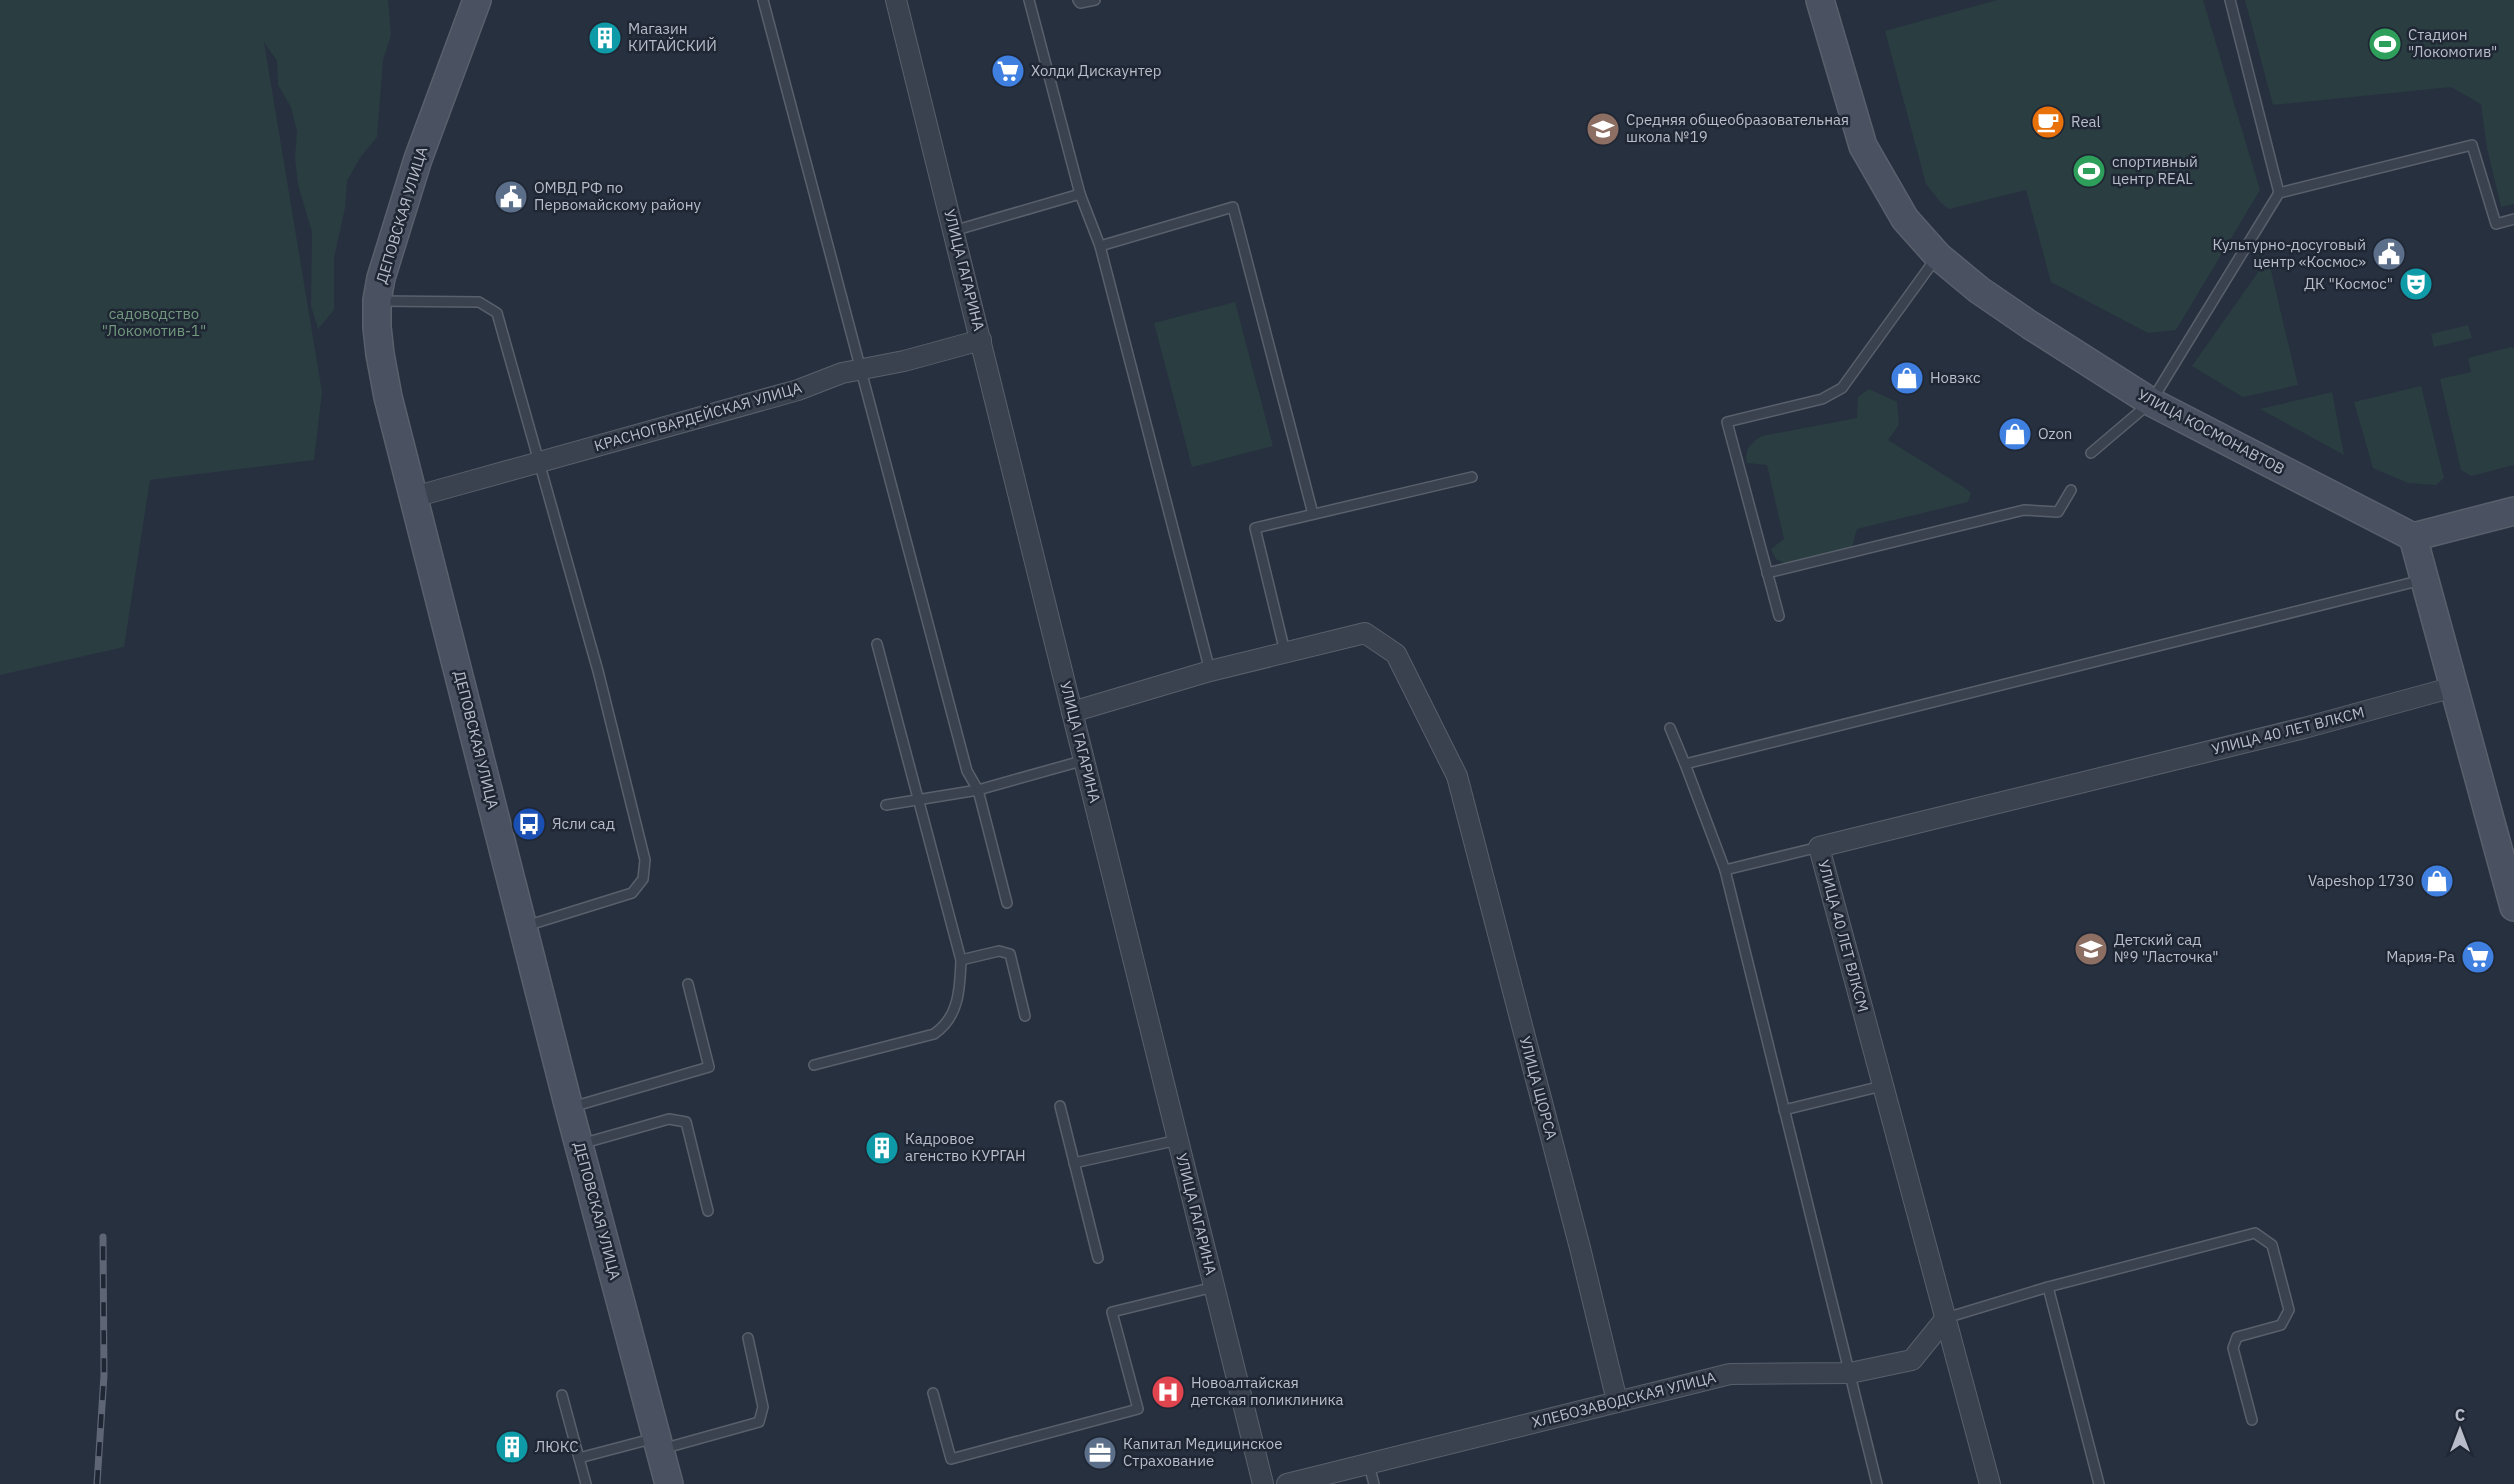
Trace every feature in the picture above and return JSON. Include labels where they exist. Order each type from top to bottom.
[{"type":"street","name":"ДЕПОВСКАЯ УЛИЦА","points":[[477,0],[418,159],[381,278],[377,300],[380,354],[569,1108],[669,1484]]},
{"type":"street","name":"УЛИЦА ГАГАРИНА","points":[[896,0],[1072,712],[1086,760],[1263,1484]]},
{"type":"street","name":"УЛИЦА КОСМОНАВТОВ","points":[[1820,0],[1863,146],[1905,219],[1938,256],[1979,290],[2030,325],[2151,402],[2414,537]]},
{"type":"street","name":"КРАСНОГВАРДЕЙСКАЯ УЛИЦА","points":[[414,497],[798,390],[860,369],[904,361],[981,340]]},
{"type":"street","points":[[2514,511],[2414,537],[2514,907]]},
{"type":"street","name":"УЛИЦА ЩОРСА","points":[[1072,712],[1210,671],[1365,633],[1396,654],[1457,776],[1580,1248],[1617,1401]]},
{"type":"street","name":"УЛИЦА 40 ЛЕТ ВЛКСМ","points":[[1990,1484],[1819,847],[2304,728],[2454,687]]},
{"type":"street","name":"ХЛЕБОЗАВОДСКАЯ УЛИЦА","points":[[1287,1484],[1372,1475],[1617,1401],[1730,1374],[1850,1373],[1912,1359],[1946,1318]]},
{"type":"lane","points":[[763,0],[967,771],[978,790],[1007,903]]},
{"type":"lane","points":[[1029,0],[1080,194],[1100,246],[1210,671]]},
{"type":"lane","points":[[1078,0],[1080,3],[1095,0]]},
{"type":"lane","points":[[2230,0],[2279,193]]},
{"type":"lane","points":[[2091,453],[2151,402],[2279,193],[2472,145],[2496,224],[2514,219]]},
{"type":"lane","points":[[953,231],[1080,194]]},
{"type":"lane","points":[[1100,246],[1233,207],[1313,514]]},
{"type":"lane","points":[[1779,616],[1727,422],[1822,399],[1842,388],[1938,256]]},
{"type":"lane","points":[[377,300],[479,302],[497,313],[598,671],[645,860],[643,879],[632,893],[523,926]]},
{"type":"lane","points":[[1285,652],[1255,528],[1472,477]]},
{"type":"lane","points":[[1767,573],[2024,510],[2058,512],[2071,490]]},
{"type":"lane","points":[[1685,764],[2425,579]]},
{"type":"lane","points":[[814,1065],[934,1034],[946,1026],[960,995],[961,960],[877,644]]},
{"type":"lane","points":[[1670,728],[1725,870],[1877,1484]]},
{"type":"lane","points":[[886,805],[978,790],[1086,760]]},
{"type":"lane","points":[[1725,870],[1819,847]]},
{"type":"lane","points":[[961,960],[999,951],[1010,954],[1025,1016]]},
{"type":"lane","points":[[569,1108],[709,1067],[688,984]]},
{"type":"lane","points":[[1784,1110],[1882,1086]]},
{"type":"lane","points":[[1060,1106],[1098,1258]]},
{"type":"lane","points":[[579,1144],[669,1119],[686,1122],[708,1211]]},
{"type":"lane","points":[[1074,1163],[1178,1140]]},
{"type":"lane","points":[[1946,1318],[2048,1287],[2255,1233],[2272,1245],[2289,1310],[2282,1324],[2237,1337],[2233,1348],[2252,1420]]},
{"type":"lane","points":[[933,1393],[951,1459],[1138,1409],[1113,1312],[1214,1287]]},
{"type":"lane","points":[[2048,1287],[2099,1484]]},
{"type":"lane","points":[[579,1458],[759,1422],[764,1407],[748,1338]]},
{"type":"lane","points":[[562,1395],[586,1484]]},
{"type":"green space","name":"садоводство \"Локомотив-1\"","points":[[0,0],[388,0],[391,35],[383,60],[377,137],[360,158],[347,181],[345,208],[334,258],[334,310],[318,329],[311,306],[312,232],[298,185],[295,158],[297,131],[291,107],[278,85],[277,61],[264,42],[322,392],[314,460],[150,480],[124,647],[0,675]]},
{"type":"green space","name":"спортивный центр REAL","points":[[1997,0],[2203,0],[2260,190],[2176,330],[2148,333],[2051,282],[2026,190],[1949,209],[1941,203],[1926,184],[1885,31]]},
{"type":"green space","name":"Стадион \"Локомотив\"","points":[[2245,0],[2514,0],[2514,204],[2501,207],[2487,148],[2481,104],[2451,87],[2273,105]]},
{"type":"green space","points":[[2268,258],[2298,385],[2243,397],[2192,366]]},
{"type":"green space","points":[[1235,302],[1273,446],[1192,467],[1154,323]]},
{"type":"green space","points":[[2468,325],[2472,338],[2434,347],[2431,334]]},
{"type":"green space","points":[[2511,347],[2514,349],[2514,465],[2471,476],[2461,470],[2440,379],[2471,372],[2468,358]]},
{"type":"green space","points":[[2421,386],[2444,478],[2436,485],[2408,483],[2373,468],[2354,402]]},
{"type":"green space","points":[[1869,389],[1897,402],[1899,425],[1888,440],[1965,488],[1971,493],[1968,502],[1857,529],[1852,547],[1846,550],[1788,565],[1776,559],[1771,549],[1784,539],[1767,465],[1747,463],[1749,447],[1762,436],[1857,418],[1858,397]]},
{"type":"green space","points":[[2332,392],[2344,455],[2260,409]]},
{"type":"railway","points":[[97,1484],[104,1375],[103,1237]]},
{"type":"place","name":"Магазин КИТАЙСКИЙ","points":[[605,38]]},
{"type":"place","name":"Стадион \"Локомотив\"","points":[[2385,44]]},
{"type":"place","name":"Холди Дискаунтер","points":[[1008,71]]},
{"type":"place","name":"Real","points":[[2048,122]]},
{"type":"place","name":"Средняя общеобразовательная школа №19","points":[[1603,129]]},
{"type":"place","name":"спортивный центр REAL","points":[[2089,171]]},
{"type":"place","name":"ОМВД РФ по Первомайскому району","points":[[511,197]]},
{"type":"place","name":"Культурно-досуговый центр «Космос»","points":[[2389,254]]},
{"type":"place","name":"ДК \"Космос\"","points":[[2416,284]]},
{"type":"place","name":"Новэкс","points":[[1907,378]]},
{"type":"place","name":"Ozon","points":[[2015,434]]},
{"type":"place","name":"Ясли сад","points":[[529,824]]},
{"type":"place","name":"Vapeshop 1730","points":[[2437,881]]},
{"type":"place","name":"Детский сад №9 \"Ласточка\"","points":[[2091,949]]},
{"type":"place","name":"Мария-Ра","points":[[2478,957]]},
{"type":"place","name":"Кадровое агенство КУРГАН","points":[[882,1148]]},
{"type":"place","name":"Новоалтайская детская поликлиника","points":[[1168,1392]]},
{"type":"place","name":"ЛЮКС","points":[[512,1447]]},
{"type":"place","name":"Капитал Медицинское Страхование","points":[[1100,1453]]}]
